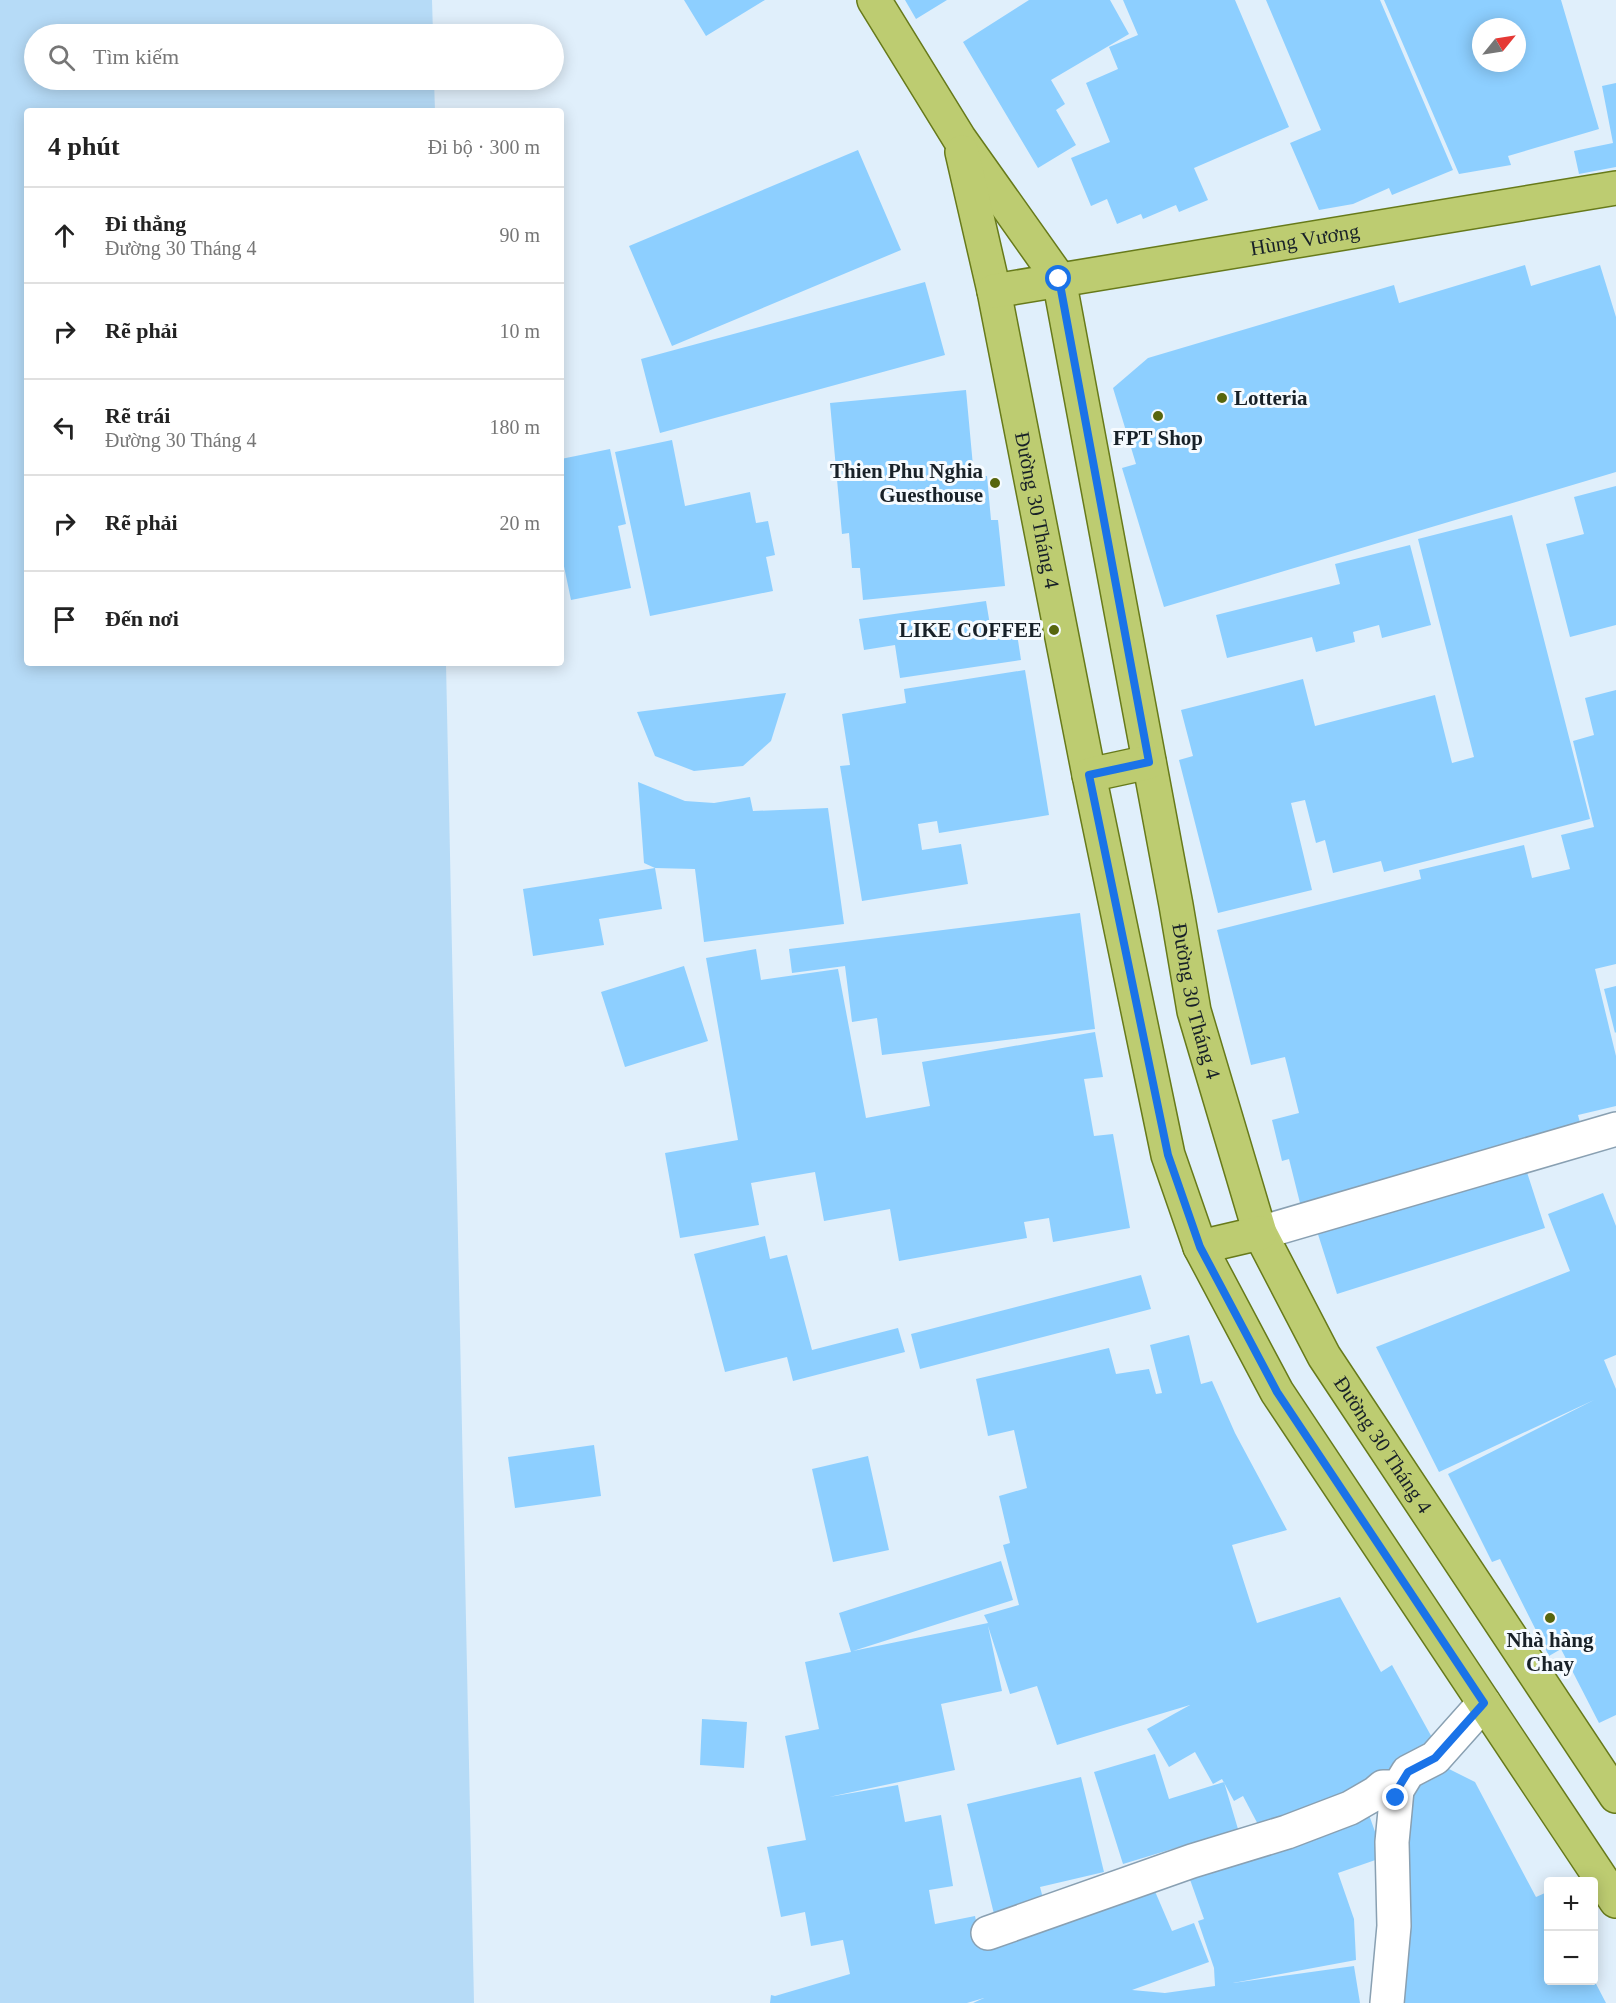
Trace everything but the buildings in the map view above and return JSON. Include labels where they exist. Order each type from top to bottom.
[{"type":"main road","name":"Đường 30 Tháng 4","points":[[874,0],[959,138],[1059,279],[1194,1011],[1260,1233],[1324,1356],[1616,1796]]},
{"type":"main road","name":"Đường 30 Tháng 4","points":[[959,138],[994,291],[1089,775],[1168,1155],[1200,1247],[1277,1392],[1613,1892]]},
{"type":"main road","name":"Hùng Vương","points":[[994,291],[1616,188]]},
{"type":"main road","points":[[1089,775],[1149,762]]},
{"type":"main road","points":[[1200,1247],[1260,1233]]},
{"type":"street","points":[[1260,1233],[1616,1129]]},
{"type":"street","points":[[1387,2003],[1394,1926],[1392,1842],[1397,1790],[1408,1772],[1435,1758],[1484,1703]]},
{"type":"street","points":[[988,1933],[1192,1860],[1287,1832],[1350,1808],[1383,1787],[1397,1790]]},
{"type":"shaded area","points":[[0,0],[432,0],[433,24],[24,24],[24,90],[434,90],[435,108],[24,108],[24,666],[446,666],[474,2003],[0,2003]]},
{"type":"place","name":"Lotteria","points":[[1222,398]]},
{"type":"place","name":"FPT Shop","points":[[1158,416]]},
{"type":"place","name":"Thien Phu Nghia Guesthouse","points":[[995,483]]},
{"type":"place","name":"LIKE COFFEE","points":[[1054,630]]},
{"type":"place","name":"Nhà hàng Chay","points":[[1550,1618]]},
{"type":"route","points":[[1059,279],[1149,762],[1089,775],[1168,1155],[1200,1247],[1277,1392],[1484,1703],[1435,1758],[1408,1772],[1397,1790],[1396,1798]]}]
